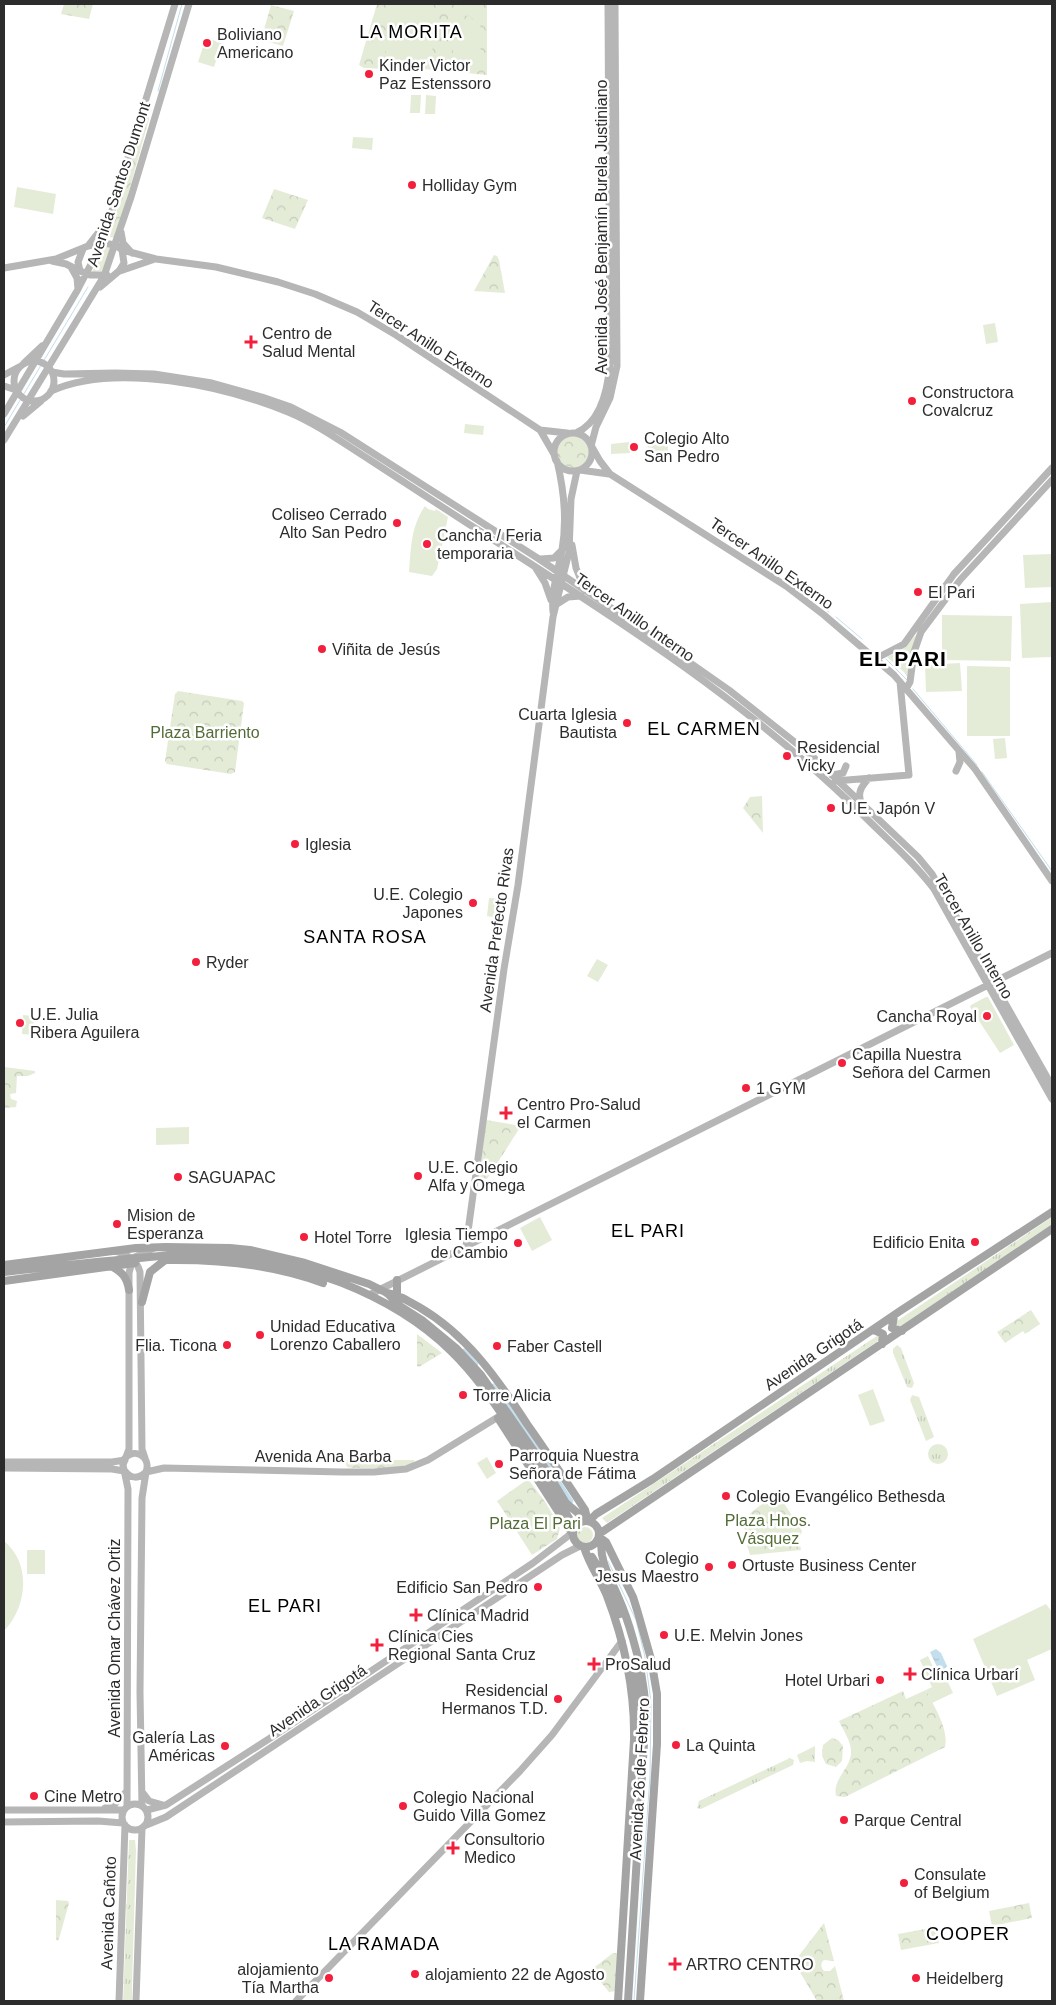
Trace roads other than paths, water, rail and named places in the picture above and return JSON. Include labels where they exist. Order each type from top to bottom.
[{"type":"main road","name":"Avenida Santos Dumont","points":[[4,440],[14,425],[22,396],[37,361],[78,291],[102,243],[175,4]]},
{"type":"main road","name":"Avenida Santos Dumont","points":[[4,414],[49,368],[119,248],[122,225],[189,4]]},
{"type":"main road","name":"Avenida José Benjamín Burela Justiniano","points":[[592,447],[596,427],[610,398],[616,376],[608,4]]},
{"type":"main road","name":"Avenida José Benjamín Burela Justiniano","points":[[573,433],[582,430],[593,420],[604,396],[609,376],[613,234],[615,4]]},
{"type":"main road","points":[[149,91],[148,108],[152,110],[158,109]]},
{"type":"main road","points":[[142,112],[151,113],[151,132]]},
{"type":"main road","points":[[86,274],[78,262],[85,247],[111,217]]},
{"type":"main road","points":[[122,225],[123,242],[134,254]]},
{"type":"main road","points":[[4,268],[49,261],[85,247],[102,243]]},
{"type":"main road","name":"Tercer Anillo Externo","points":[[102,243],[156,259],[216,267],[278,282],[315,294],[357,312],[396,335],[540,430],[556,459]]},
{"type":"main road","points":[[94,292],[117,272],[124,263],[119,248]]},
{"type":"main road","name":"Tercer Anillo Externo","points":[[117,272],[156,259]]},
{"type":"main road","points":[[49,261],[60,262],[86,274],[102,276],[117,272]]},
{"type":"main road","points":[[71,266],[77,278],[78,291]]},
{"type":"main road","points":[[22,396],[14,378],[20,366],[51,337]]},
{"type":"main road","points":[[4,375],[30,361],[37,361],[49,368],[54,381],[52,391],[14,425]]},
{"type":"main road","name":"Tercer Anillo Interno","points":[[49,368],[71,374],[154,374],[174,377],[237,389],[291,407],[442,497],[536,562],[674,651],[785,733],[832,774],[918,857],[940,886],[984,964],[998,1004],[1052,1099]]},
{"type":"main road","points":[[78,382],[77,377],[101,373]]},
{"type":"main road","points":[[140,378],[153,378],[154,374]]},
{"type":"main road","points":[[159,381],[162,377],[174,377]]},
{"type":"main road","name":"Tercer Anillo Interno","points":[[52,391],[78,382],[100,379],[140,378],[215,389],[260,402],[356,447]]},
{"type":"main road","points":[[4,386],[22,396],[40,400],[45,398]]},
{"type":"main road","name":"Tercer Anillo Externo","points":[[540,430],[573,433]]},
{"type":"main road","points":[[573,433],[588,440],[592,447],[591,458],[588,463],[578,470],[565,469],[556,459],[556,444],[564,435],[573,433]]},
{"type":"main road","name":"Tercer Anillo Externo","points":[[592,447],[610,474],[786,586],[900,682],[974,769],[1052,881]]},
{"type":"main road","name":"Avenida Prefecto Rivas","points":[[466,1246],[504,969],[518,885],[559,577],[564,504],[556,459]]},
{"type":"main road","name":"Tercer Anillo Interno","points":[[384,464],[418,491],[536,562]]},
{"type":"main road","points":[[875,659],[904,644],[954,574],[1052,468]]},
{"type":"main road","name":"Tercer Anillo Externo","points":[[578,470],[610,474]]},
{"type":"main road","name":"Avenida Prefecto Rivas","points":[[559,577],[569,552],[571,499],[578,470]]},
{"type":"main road","points":[[906,689],[912,676],[916,642],[926,625],[960,580],[1052,480]]},
{"type":"main road","points":[[418,491],[437,501],[442,497]]},
{"type":"main road","points":[[446,509],[447,505],[450,504],[464,512]]},
{"type":"main road","points":[[562,550],[554,558],[536,562],[554,604],[568,597],[583,593],[570,535]]},
{"type":"main road","name":"Tercer Anillo Interno","points":[[583,593],[779,738],[814,768],[905,856],[934,889],[969,951],[1014,1017],[1052,1086]]},
{"type":"main road","points":[[660,650],[670,654],[674,651]]},
{"type":"main road","points":[[680,664],[683,662],[694,666]]},
{"type":"main road","points":[[814,768],[831,781],[909,774],[900,682]]},
{"type":"main road","points":[[956,771],[960,762],[958,750]]},
{"type":"main road","points":[[832,774],[839,775],[846,766]]},
{"type":"main road","points":[[862,805],[860,789],[869,778]]},
{"type":"main road","points":[[839,781],[843,791],[863,815]]},
{"type":"main road","points":[[905,856],[913,855],[918,857]]},
{"type":"main road","points":[[969,951],[978,964],[984,964]]},
{"type":"main road","points":[[369,1295],[1052,953]]},
{"type":"main road","points":[[998,1004],[1003,1003],[1014,1017]]},
{"type":"main road","points":[[1032,1061],[1043,1077],[1047,1076]]},
{"type":"main road","name":"Avenida Grigotá","points":[[600,1537],[883,1336],[893,1320],[1052,1212]]},
{"type":"main road","name":"Avenida Grigotá","points":[[587,1519],[883,1336],[900,1332],[1052,1229]]},
{"type":"main road","points":[[133,1261],[156,1247]]},
{"type":"main road","points":[[4,1265],[156,1247],[250,1250],[331,1270],[388,1293],[397,1294],[425,1310],[452,1331],[490,1368],[585,1510],[587,1519]]},
{"type":"main road","points":[[4,1468],[112,1469],[124,1471],[135,1478],[146,1472],[148,1465],[142,1449],[142,1302],[140,1272],[133,1261],[112,1251]]},
{"type":"main road","points":[[4,1281],[173,1255],[213,1254],[262,1261],[312,1273],[369,1295],[391,1306],[434,1336],[476,1378],[533,1460],[573,1531],[574,1540],[583,1548],[594,1544],[600,1537],[596,1526],[566,1503],[538,1457],[480,1375],[456,1348],[422,1320],[400,1306],[388,1293]]},
{"type":"main road","points":[[142,1302],[150,1272],[173,1255]]},
{"type":"main road","points":[[4,1272],[133,1261],[210,1260],[258,1266],[292,1273],[338,1288],[377,1304],[405,1321],[432,1341],[462,1369]]},
{"type":"main road","points":[[129,1290],[133,1261]]},
{"type":"main road","points":[[111,1266],[123,1273],[128,1282],[129,1290],[129,1449],[125,1459],[124,1471]]},
{"type":"main road","points":[[397,1280],[397,1294]]},
{"type":"main road","points":[[388,1284],[391,1306]]},
{"type":"main road","points":[[129,1304],[131,1326],[136,1329],[141,1326]]},
{"type":"main road","points":[[422,1320],[452,1331]]},
{"type":"main road","points":[[893,1320],[892,1328],[900,1332]]},
{"type":"main road","points":[[883,1336],[893,1320]]},
{"type":"main road","points":[[128,1336],[133,1333],[140,1336],[142,1359]]},
{"type":"main road","points":[[452,1352],[462,1369],[498,1417],[573,1531]]},
{"type":"main road","name":"Avenida Ana Barba","points":[[146,1472],[164,1468],[350,1472],[406,1469],[428,1460],[498,1417]]},
{"type":"main road","points":[[506,1420],[510,1436]]},
{"type":"main road","points":[[129,1434],[134,1438],[142,1434]]},
{"type":"main road","points":[[4,1462],[112,1462],[125,1459],[135,1453],[145,1458]]},
{"type":"main road","name":"Avenida Ana Barba","points":[[145,1458],[164,1468]]},
{"type":"main road","name":"Avenida Omar Chávez Ortiz","points":[[124,1471],[128,1497],[128,1692],[125,1808]]},
{"type":"main road","name":"Avenida Omar Chávez Ortiz","points":[[144,1808],[140,1778],[140,1680],[142,1498],[146,1472]]},
{"type":"main road","points":[[128,1497],[136,1494],[142,1498]]},
{"type":"main road","points":[[573,1531],[579,1522],[587,1519]]},
{"type":"main road","name":"Avenida Grigotá","points":[[144,1808],[166,1805],[276,1735],[537,1560],[573,1531]]},
{"type":"main road","name":"Avenida 26 de Febrero","points":[[600,1537],[603,1559],[634,1640],[641,1669],[646,1711],[628,2001]]},
{"type":"main road","name":"Avenida 26 de Febrero","points":[[600,1537],[606,1542],[633,1597],[646,1637],[657,1694],[656,1762],[640,2001]]},
{"type":"main road","name":"Avenida Grigotá","points":[[143,1827],[166,1818],[562,1555],[583,1548]]},
{"type":"main road","name":"Avenida 26 de Febrero","points":[[583,1548],[604,1591],[622,1641],[629,1669],[634,1710],[620,1999]]},
{"type":"main road","name":"Avenida 26 de Febrero","points":[[583,1548],[594,1559],[610,1589],[621,1617],[636,1672],[641,1712],[625,1979],[620,1999]]},
{"type":"main road","points":[[516,1585],[514,1579],[537,1560]]},
{"type":"main road","points":[[296,2001],[520,1771],[552,1735],[622,1641]]},
{"type":"main road","points":[[128,1680],[134,1684],[140,1680]]},
{"type":"main road","points":[[128,1692],[134,1689],[140,1692]]},
{"type":"main road","points":[[126,1778],[133,1782],[140,1778]]},
{"type":"main road","points":[[141,1791],[149,1801],[166,1805]]},
{"type":"main road","points":[[102,1809],[115,1804],[126,1792]]},
{"type":"main road","points":[[4,1810],[125,1808],[134,1803],[144,1808],[148,1818],[143,1827],[132,1830],[124,1824],[106,1821],[4,1822]]},
{"type":"main road","points":[[124,1824],[121,1817],[125,1808]]},
{"type":"main road","points":[[106,1821],[119,1830],[124,1842]]},
{"type":"main road","name":"Avenida Cañoto","points":[[119,2001],[124,1824]]},
{"type":"main road","name":"Avenida Cañoto","points":[[136,2001],[143,1827]]},
{"type":"main road","points":[[628,1850],[634,1834]]},
{"type":"water","points":[[936,1649],[941,1653],[947,1666],[943,1671],[938,1669],[930,1652]]},
{"type":"waterway","points":[[158,91],[182,4]]},
{"type":"waterway","points":[[4,427],[88,287]]},
{"type":"waterway","points":[[798,590],[823,607]]},
{"type":"waterway","points":[[836,617],[862,639]]},
{"type":"waterway","points":[[886,659],[907,680]]},
{"type":"waterway","points":[[913,689],[977,765]]},
{"type":"waterway","points":[[982,772],[1052,871]]},
{"type":"waterway","points":[[464,1351],[476,1364]]},
{"type":"waterway","points":[[493,1386],[525,1430],[571,1501]]},
{"type":"waterway","points":[[608,1561],[636,1620],[645,1657],[651,1702],[650,1776],[634,2001]]},
{"type":"place","name":"Boliviano Americano","points":[[207,43]]},
{"type":"place","name":"Kinder Victor Paz Estenssoro","points":[[369,74]]},
{"type":"place","name":"Holliday Gym","points":[[412,185]]},
{"type":"place","name":"Centro de Salud Mental","points":[[251,342]]},
{"type":"place","name":"Constructora Covalcruz","points":[[912,401]]},
{"type":"place","name":"Colegio Alto San Pedro","points":[[634,447]]},
{"type":"place","name":"Coliseo Cerrado Alto San Pedro","points":[[397,523]]},
{"type":"place","name":"Cancha / Feria temporaria","points":[[427,544]]},
{"type":"place","name":"El Pari","points":[[918,592]]},
{"type":"place","name":"Viñita de Jesús","points":[[322,649]]},
{"type":"place","name":"Cuarta Iglesia Bautista","points":[[627,723]]},
{"type":"place","name":"Residencial Vicky","points":[[787,756]]},
{"type":"place","name":"U.E. Japón V","points":[[831,808]]},
{"type":"place","name":"Iglesia","points":[[295,844]]},
{"type":"place","name":"U.E. Colegio Japones","points":[[473,903]]},
{"type":"place","name":"Ryder","points":[[196,962]]},
{"type":"place","name":"Cancha Royal","points":[[987,1016]]},
{"type":"place","name":"U.E. Julia Ribera Aguilera","points":[[20,1023]]},
{"type":"place","name":"Capilla Nuestra Señora del Carmen","points":[[842,1063]]},
{"type":"place","name":"1 GYM","points":[[746,1088]]},
{"type":"place","name":"Centro Pro-Salud el Carmen","points":[[506,1113]]},
{"type":"place","name":"U.E. Colegio Alfa y Omega","points":[[418,1176]]},
{"type":"place","name":"SAGUAPAC","points":[[178,1177]]},
{"type":"place","name":"Mision de Esperanza","points":[[117,1224]]},
{"type":"place","name":"Hotel Torre","points":[[304,1237]]},
{"type":"place","name":"Edificio Enita","points":[[975,1242]]},
{"type":"place","name":"Iglesia Tiempo de Cambio","points":[[518,1243]]},
{"type":"place","name":"Unidad Educativa Lorenzo Caballero","points":[[260,1335]]},
{"type":"place","name":"Flia. Ticona","points":[[227,1345]]},
{"type":"place","name":"Faber Castell","points":[[497,1346]]},
{"type":"place","name":"Torre Alicia","points":[[463,1395]]},
{"type":"place","name":"Parroquia Nuestra Señora de Fátima","points":[[499,1464]]},
{"type":"place","name":"Colegio Evangélico Bethesda","points":[[726,1496]]},
{"type":"place","name":"Ortuste Business Center","points":[[732,1565]]},
{"type":"place","name":"Colegio Jesus Maestro","points":[[709,1567]]},
{"type":"place","name":"Edificio San Pedro","points":[[538,1587]]},
{"type":"place","name":"Clínica Madrid","points":[[416,1615]]},
{"type":"place","name":"U.E. Melvin Jones","points":[[664,1635]]},
{"type":"place","name":"Clínica Cies Regional Santa Cruz","points":[[377,1645]]},
{"type":"place","name":"ProSalud","points":[[594,1664]]},
{"type":"place","name":"Clínica Urbarí","points":[[910,1674]]},
{"type":"place","name":"Hotel Urbari","points":[[880,1680]]},
{"type":"place","name":"Residencial Hermanos T.D.","points":[[558,1699]]},
{"type":"place","name":"La Quinta","points":[[676,1745]]},
{"type":"place","name":"Galería Las Américas","points":[[225,1746]]},
{"type":"place","name":"Cine Metro","points":[[34,1796]]},
{"type":"place","name":"Colegio Nacional Guido Villa Gomez","points":[[403,1806]]},
{"type":"place","name":"Parque Central","points":[[844,1820]]},
{"type":"place","name":"Consultorio Medico","points":[[453,1848]]},
{"type":"place","name":"Consulate of Belgium","points":[[904,1883]]},
{"type":"place","name":"ARTRO CENTRO","points":[[675,1964]]},
{"type":"place","name":"alojamiento 22 de Agosto","points":[[415,1974]]},
{"type":"place","name":"alojamiento Tía Martha","points":[[329,1978]]},
{"type":"place","name":"Heidelberg","points":[[916,1978]]},
{"type":"district","name":"LA MORITA","points":[[411,32]]},
{"type":"district","name":"EL PARI","points":[[903,659]]},
{"type":"district","name":"EL CARMEN","points":[[704,729]]},
{"type":"district","name":"SANTA ROSA","points":[[365,937]]},
{"type":"district","name":"EL PARI","points":[[648,1231]]},
{"type":"district","name":"EL PARI","points":[[285,1606]]},
{"type":"district","name":"COOPER","points":[[968,1934]]},
{"type":"district","name":"LA RAMADA","points":[[384,1944]]},
{"type":"park label","name":"Plaza Barriento","points":[[205,732]]},
{"type":"park label","name":"Plaza El Pari","points":[[535,1523]]},
{"type":"park label","name":"Plaza Hnos. Vásquez","points":[[768,1529]]}]
